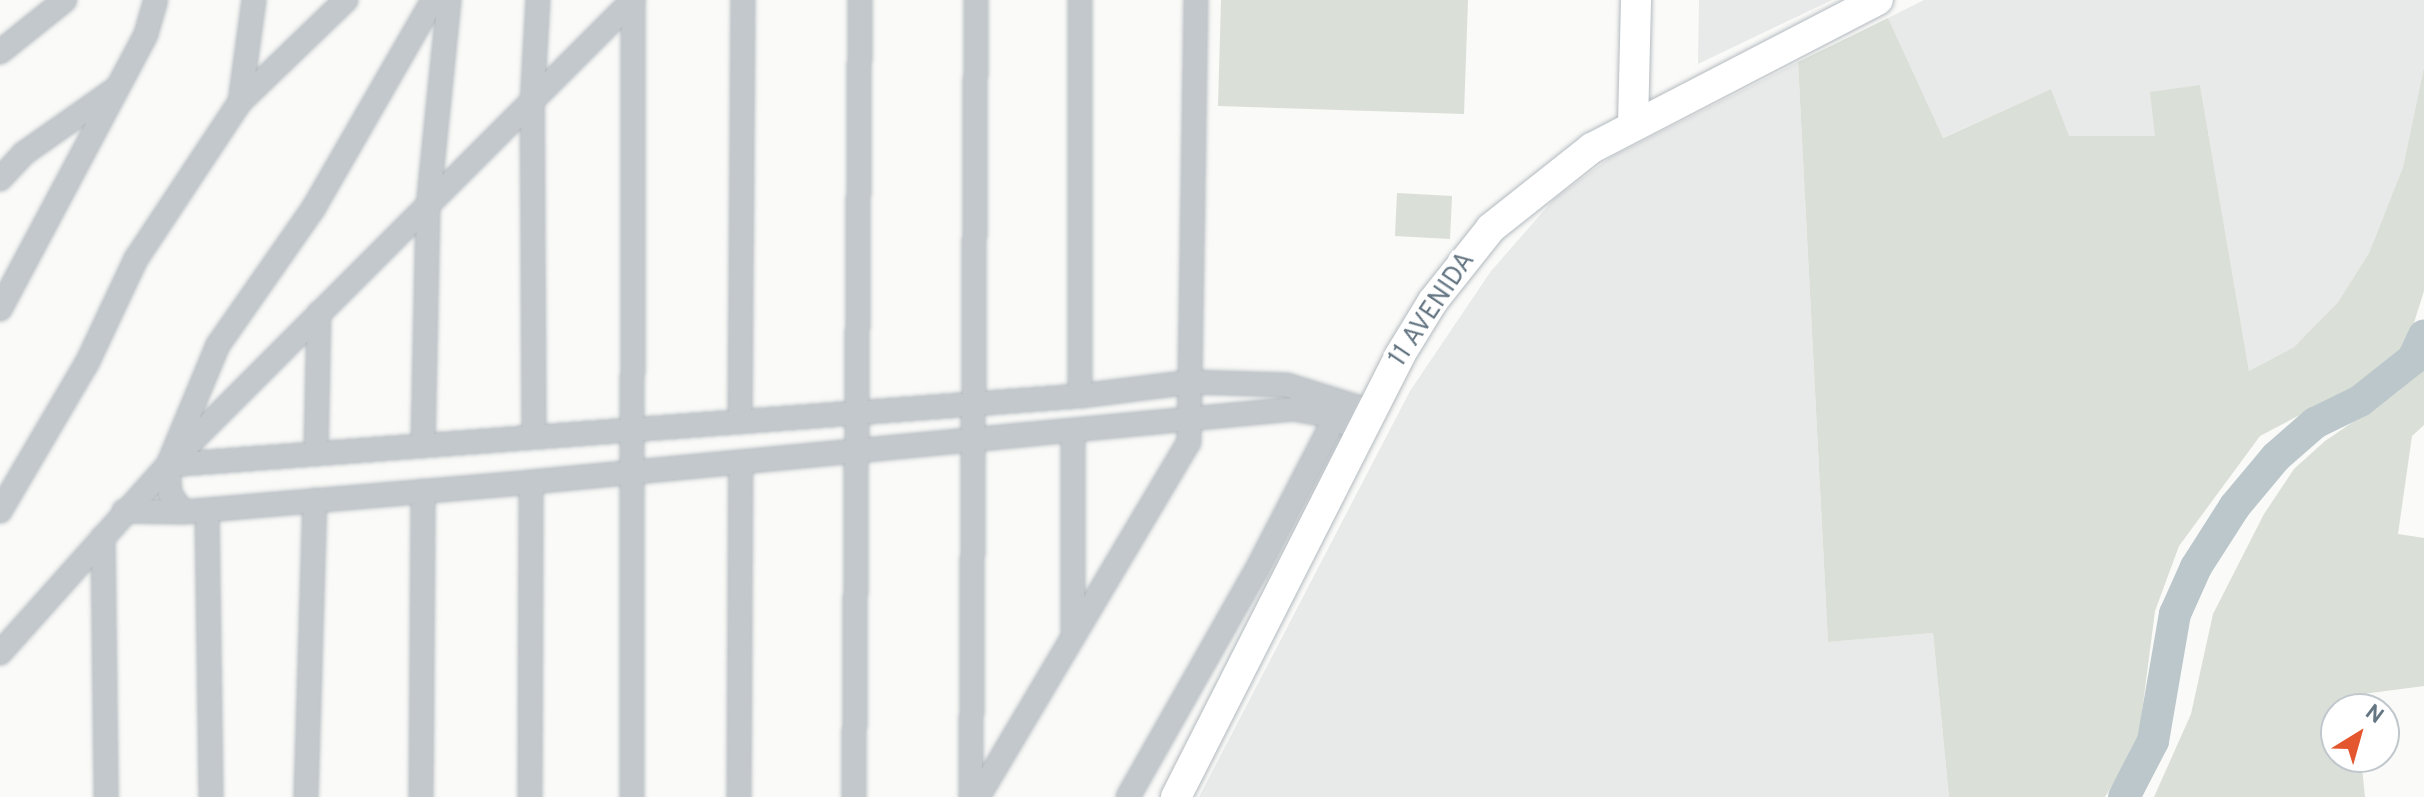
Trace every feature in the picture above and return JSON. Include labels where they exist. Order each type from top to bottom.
[{"type":"main road","points":[[1633,124],[1636,0]]},
{"type":"main road","name":"11 AVENIDA","points":[[1176,797],[1352,415],[1433,301],[1491,228],[1551,176],[1633,124],[1878,0]]},
{"type":"street","points":[[0,52],[65,0]]},
{"type":"street","points":[[0,309],[146,34],[156,0]]},
{"type":"street","points":[[240,102],[254,0]]},
{"type":"street","points":[[0,511],[87,363],[136,259],[240,102],[346,0]]},
{"type":"street","points":[[183,512],[170,494],[168,465],[218,345],[313,209],[433,0]]},
{"type":"street","points":[[423,445],[428,207],[449,0]]},
{"type":"street","points":[[534,437],[532,106],[538,0]]},
{"type":"street","points":[[0,653],[168,465],[532,106],[633,0]]},
{"type":"street","points":[[632,797],[633,0]]},
{"type":"street","points":[[740,422],[743,0]]},
{"type":"street","points":[[854,797],[860,0]]},
{"type":"street","points":[[971,797],[970,404],[976,0]]},
{"type":"street","points":[[1080,0],[1080,396]]},
{"type":"street","points":[[978,797],[1073,632],[1189,442],[1192,421],[1196,0]]},
{"type":"street","points":[[0,179],[23,154],[114,90]]},
{"type":"street","points":[[316,452],[319,313]]},
{"type":"street","points":[[168,465],[632,427],[740,422],[1080,396],[1191,382],[1287,385],[1352,415]]},
{"type":"street","points":[[124,511],[183,512],[531,482],[1293,409],[1352,415]]},
{"type":"street","points":[[1128,797],[1352,415]]},
{"type":"street","points":[[1073,432],[1073,632]]},
{"type":"street","points":[[739,797],[741,463]]},
{"type":"street","points":[[530,797],[531,482]]},
{"type":"street","points":[[421,797],[423,491]]},
{"type":"street","points":[[306,797],[315,500]]},
{"type":"street","points":[[207,510],[211,797]]},
{"type":"street","points":[[103,537],[106,797]]},
{"type":"shaded area","points":[[1221,0],[1468,0],[1464,114],[1218,106]]},
{"type":"shaded area","points":[[1699,0],[1832,0],[1698,64]]},
{"type":"shaded area","points":[[1924,0],[2424,0],[2424,67],[2403,167],[2369,253],[2338,302],[2294,347],[2249,371],[2200,85],[2156,136],[2068,136],[2051,89],[1942,138],[1888,18]]},
{"type":"shaded area","points":[[1888,18],[1943,138],[2051,89],[2069,136],[2155,136],[2150,92],[2200,85],[2249,371],[2294,347],[2338,302],[2369,253],[2403,167],[2424,67],[2424,291],[2400,356],[2380,373],[2260,436],[2179,546],[2155,611],[2138,743],[2105,797],[1949,797],[1933,633],[1828,642],[1798,62]]},
{"type":"shaded area","points":[[1798,62],[1828,642],[1933,633],[1949,797],[1199,797],[1410,391],[1491,271],[1555,198],[1611,157]]},
{"type":"shaded area","points":[[1397,193],[1452,196],[1450,239],[1395,236]]},
{"type":"shaded area","points":[[2424,359],[2424,425],[2412,436],[2398,534],[2424,538],[2424,686],[2370,693],[2320,693],[2320,773],[2363,773],[2365,797],[2154,797],[2191,714],[2213,614],[2264,514],[2294,469],[2325,441],[2397,392]]},
{"type":"waterway","points":[[2124,797],[2153,741],[2175,614],[2196,567],[2235,506],[2276,457],[2315,423],[2360,401],[2413,359],[2424,335]]}]
